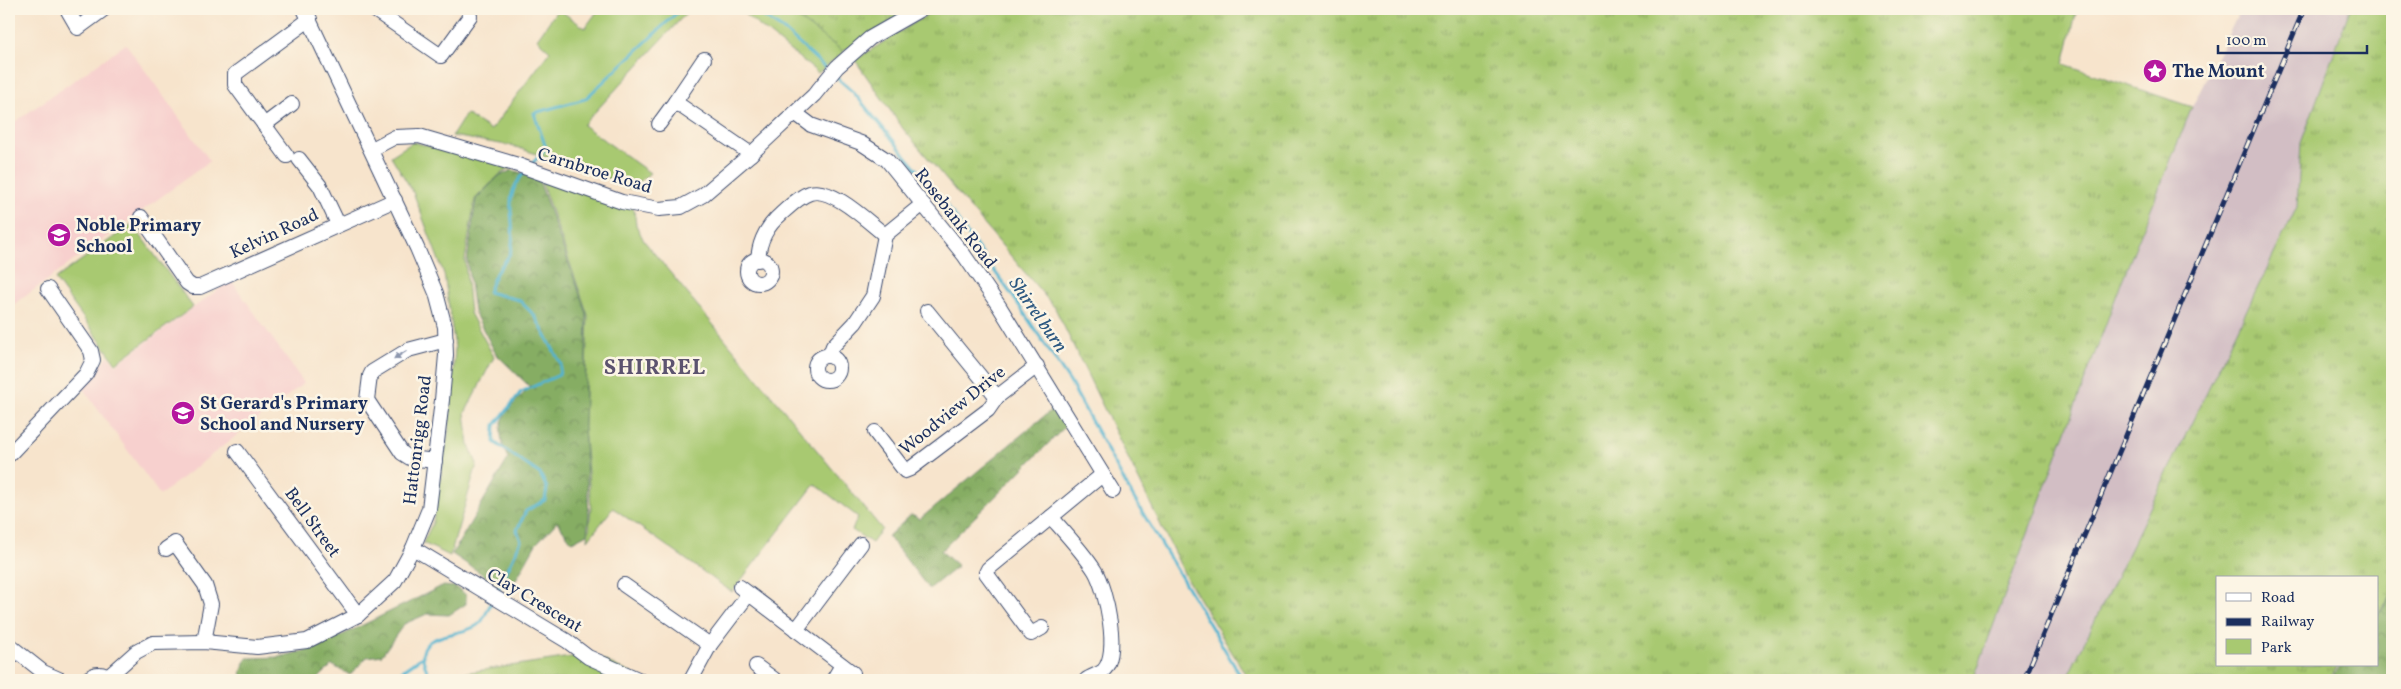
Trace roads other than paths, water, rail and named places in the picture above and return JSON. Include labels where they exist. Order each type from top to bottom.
[{"type":"street","points":[[67,9],[78,28],[104,9]]},
{"type":"street","points":[[373,9],[392,14],[441,56],[470,16]]},
{"type":"street","name":"Carnbroe Road","points":[[372,149],[395,137],[419,136],[518,165],[622,202],[643,207],[681,207],[693,202],[751,154],[814,95],[837,67],[870,38],[921,9]]},
{"type":"street","points":[[307,14],[235,74],[235,86],[264,126],[320,186],[338,224]]},
{"type":"street","name":"Hattonrigg Road","points":[[110,678],[136,652],[153,643],[204,642],[257,647],[307,641],[358,615],[395,581],[413,548],[429,508],[446,340],[436,293],[372,149],[307,14]]},
{"type":"street","points":[[659,124],[704,59]]},
{"type":"street","points":[[675,102],[751,154]]},
{"type":"street","points":[[264,126],[292,104]]},
{"type":"street","name":"Rosebank Road","points":[[795,113],[811,125],[860,143],[880,154],[964,255],[1037,366],[1113,491]]},
{"type":"street","points":[[758,260],[760,241],[769,225],[794,202],[809,193],[826,193],[839,199],[885,236]]},
{"type":"street","name":"Kelvin Road","points":[[141,217],[187,284],[193,288],[200,287],[395,200]]},
{"type":"street","points":[[829,356],[833,346],[855,323],[872,296],[885,236],[922,204]]},
{"type":"street","points":[[9,455],[86,374],[93,360],[92,351],[48,289]]},
{"type":"street","points":[[927,311],[996,397]]},
{"type":"street","points":[[435,461],[410,458],[402,453],[367,400],[368,383],[372,372],[408,350],[446,340]]},
{"type":"street","name":"Woodview Drive","points":[[875,432],[906,471],[988,410],[996,397],[1037,366]]},
{"type":"street","name":"Bell Street","points":[[237,452],[358,615]]},
{"type":"street","points":[[1042,628],[1031,634],[986,573],[991,565],[1102,475]]},
{"type":"street","points":[[1051,517],[1094,570],[1106,602],[1112,646],[1109,661],[1104,670],[1086,680]]},
{"type":"street","points":[[166,550],[174,542],[205,585],[211,604],[204,642]]},
{"type":"street","points":[[796,630],[861,544]]},
{"type":"street","name":"Clay Crescent","points":[[413,548],[581,650],[588,657],[640,680]]},
{"type":"street","points":[[624,585],[710,645]]},
{"type":"street","points":[[691,680],[710,645],[744,591],[848,669],[832,680]]},
{"type":"street","points":[[9,645],[43,672],[61,680]]},
{"type":"street","points":[[756,666],[774,680]]},
{"type":"street","points":[[87,680],[99,674],[110,678]]},
{"type":"waterway","name":"Shirrel burn","points":[[531,165],[546,148],[534,113],[585,99],[681,9]]},
{"type":"waterway","name":"Shirrel burn","points":[[753,9],[785,31],[830,72]]},
{"type":"waterway","name":"Shirrel burn","points":[[835,76],[854,93],[945,203],[1014,298],[1070,382],[1129,490],[1243,680]]},
{"type":"waterway","name":"Shirrel burn","points":[[496,594],[521,541],[517,530],[526,511],[545,500],[547,488],[540,474],[494,442],[495,425],[521,392],[559,375],[561,364],[535,316],[519,300],[488,292],[496,273],[511,250],[513,239],[511,201],[517,182],[525,172]]},
{"type":"waterway","name":"Shirrel burn","points":[[431,680],[423,658],[424,649],[428,643],[474,627],[481,622],[492,601]]},
{"type":"waterway","points":[[389,680],[422,657]]},
{"type":"railway","points":[[2024,680],[2304,9]]},
{"type":"place","name":"The Mount","points":[[2155,71]]},
{"type":"place","name":"Noble Primary School","points":[[59,235]]},
{"type":"place","name":"St Gerard's Primary School and Nursery","points":[[183,413]]},
{"type":"district","name":"SHIRREL","points":[[655,366]]}]
